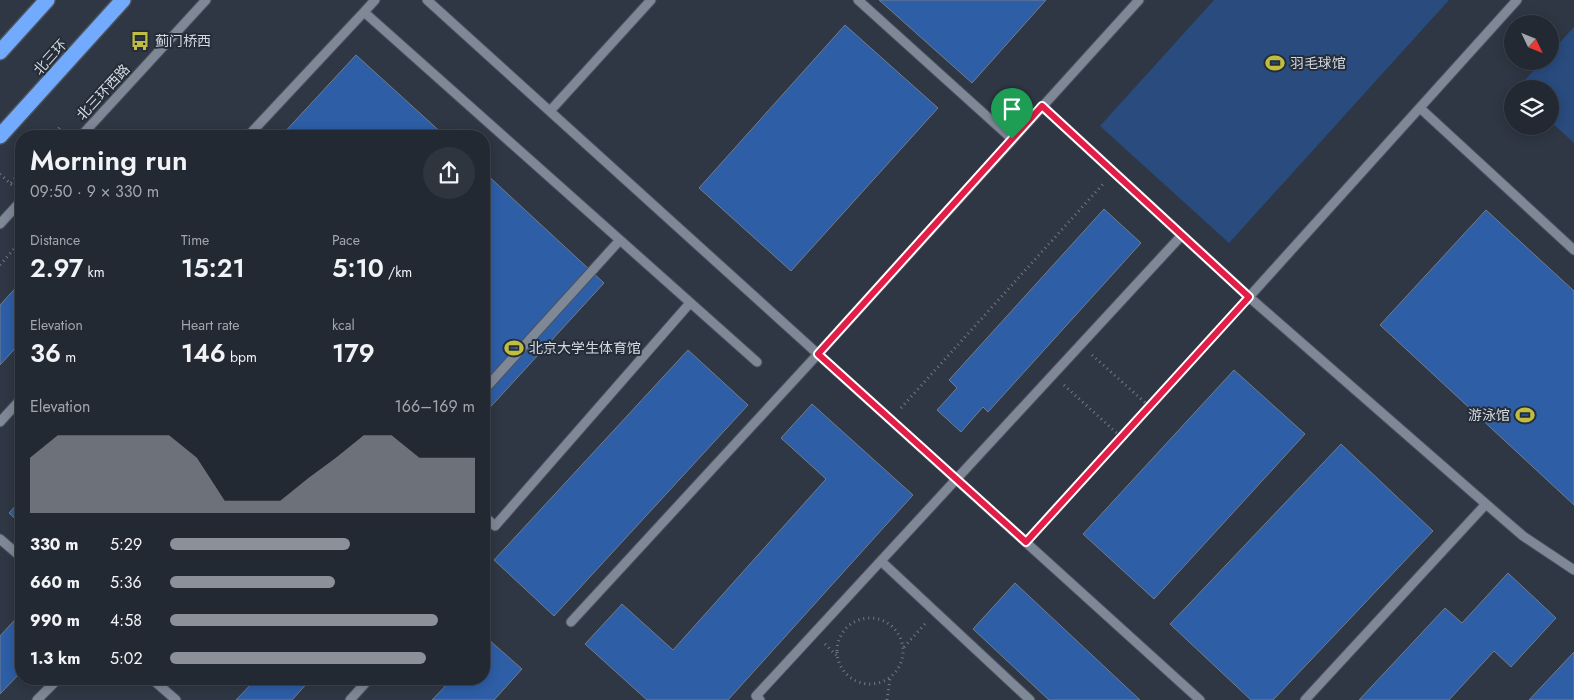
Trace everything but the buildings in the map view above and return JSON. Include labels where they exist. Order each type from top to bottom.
[{"type":"highway","points":[[0,52],[47,0]]},
{"type":"highway","name":"北三环","points":[[0,136],[123,0]]},
{"type":"street","name":"北三环西路","points":[[87,130],[206,0]]},
{"type":"street","points":[[254,130],[375,0]]},
{"type":"street","points":[[427,0],[1200,700]]},
{"type":"street","points":[[550,111],[652,0]]},
{"type":"street","points":[[858,0],[1012,139]]},
{"type":"street","points":[[571,622],[818,354],[1138,0]]},
{"type":"street","points":[[1249,297],[1517,0]]},
{"type":"street","points":[[364,12],[757,362]]},
{"type":"street","points":[[1042,106],[1249,297],[1486,504],[1523,536],[1574,570]]},
{"type":"street","points":[[1420,108],[1574,250]]},
{"type":"street","points":[[0,224],[15,208]]},
{"type":"street","points":[[760,700],[756,696],[958,480],[1182,235]]},
{"type":"street","points":[[490,383],[620,240]]},
{"type":"street","points":[[490,522],[494,526],[690,303]]},
{"type":"street","points":[[0,422],[15,406]]},
{"type":"street","points":[[1305,700],[1486,504]]},
{"type":"street","points":[[0,538],[15,552]]},
{"type":"street","points":[[882,562],[1030,700]]},
{"type":"street","points":[[37,700],[52,685]]},
{"type":"street","points":[[162,685],[176,700]]},
{"type":"street","points":[[350,700],[364,685]]},
{"type":"path","points":[[57,130],[62,125]]},
{"type":"path","points":[[891,419],[1114,173]]},
{"type":"path","points":[[0,174],[15,187]]},
{"type":"path","points":[[10,183],[15,178]]},
{"type":"path","points":[[0,265],[15,248]]},
{"type":"path","points":[[1026,542],[1249,297]]},
{"type":"path","points":[[1081,346],[1149,406]]},
{"type":"path","points":[[1053,376],[1122,436]]},
{"type":"path","points":[[903,647],[936,612]]},
{"type":"path","points":[[876,618],[894,628],[903,647],[902,659],[898,670],[890,678],[879,683],[857,682],[847,675],[840,666],[837,656],[841,635],[847,627],[856,621],[876,618]]},
{"type":"path","points":[[887,700],[890,678]]},
{"type":"shaded area","name":"羽毛球馆","points":[[1214,0],[1449,0],[1229,243],[1100,126]]},
{"type":"shaded area","points":[[1574,27],[1574,143],[1559,129],[1559,80],[1525,80],[1534,70],[1559,70],[1559,43]]},
{"type":"place","name":"蓟门桥西","points":[[140,41]]},
{"type":"place","name":"羽毛球馆","points":[[1275,63]]},
{"type":"place","name":"北京大学生体育馆","points":[[514,348]]},
{"type":"place","name":"游泳馆","points":[[1525,415]]},
{"type":"route","points":[[1042,106],[1249,297],[1026,542],[818,354],[1012,139],[1042,106]]}]
